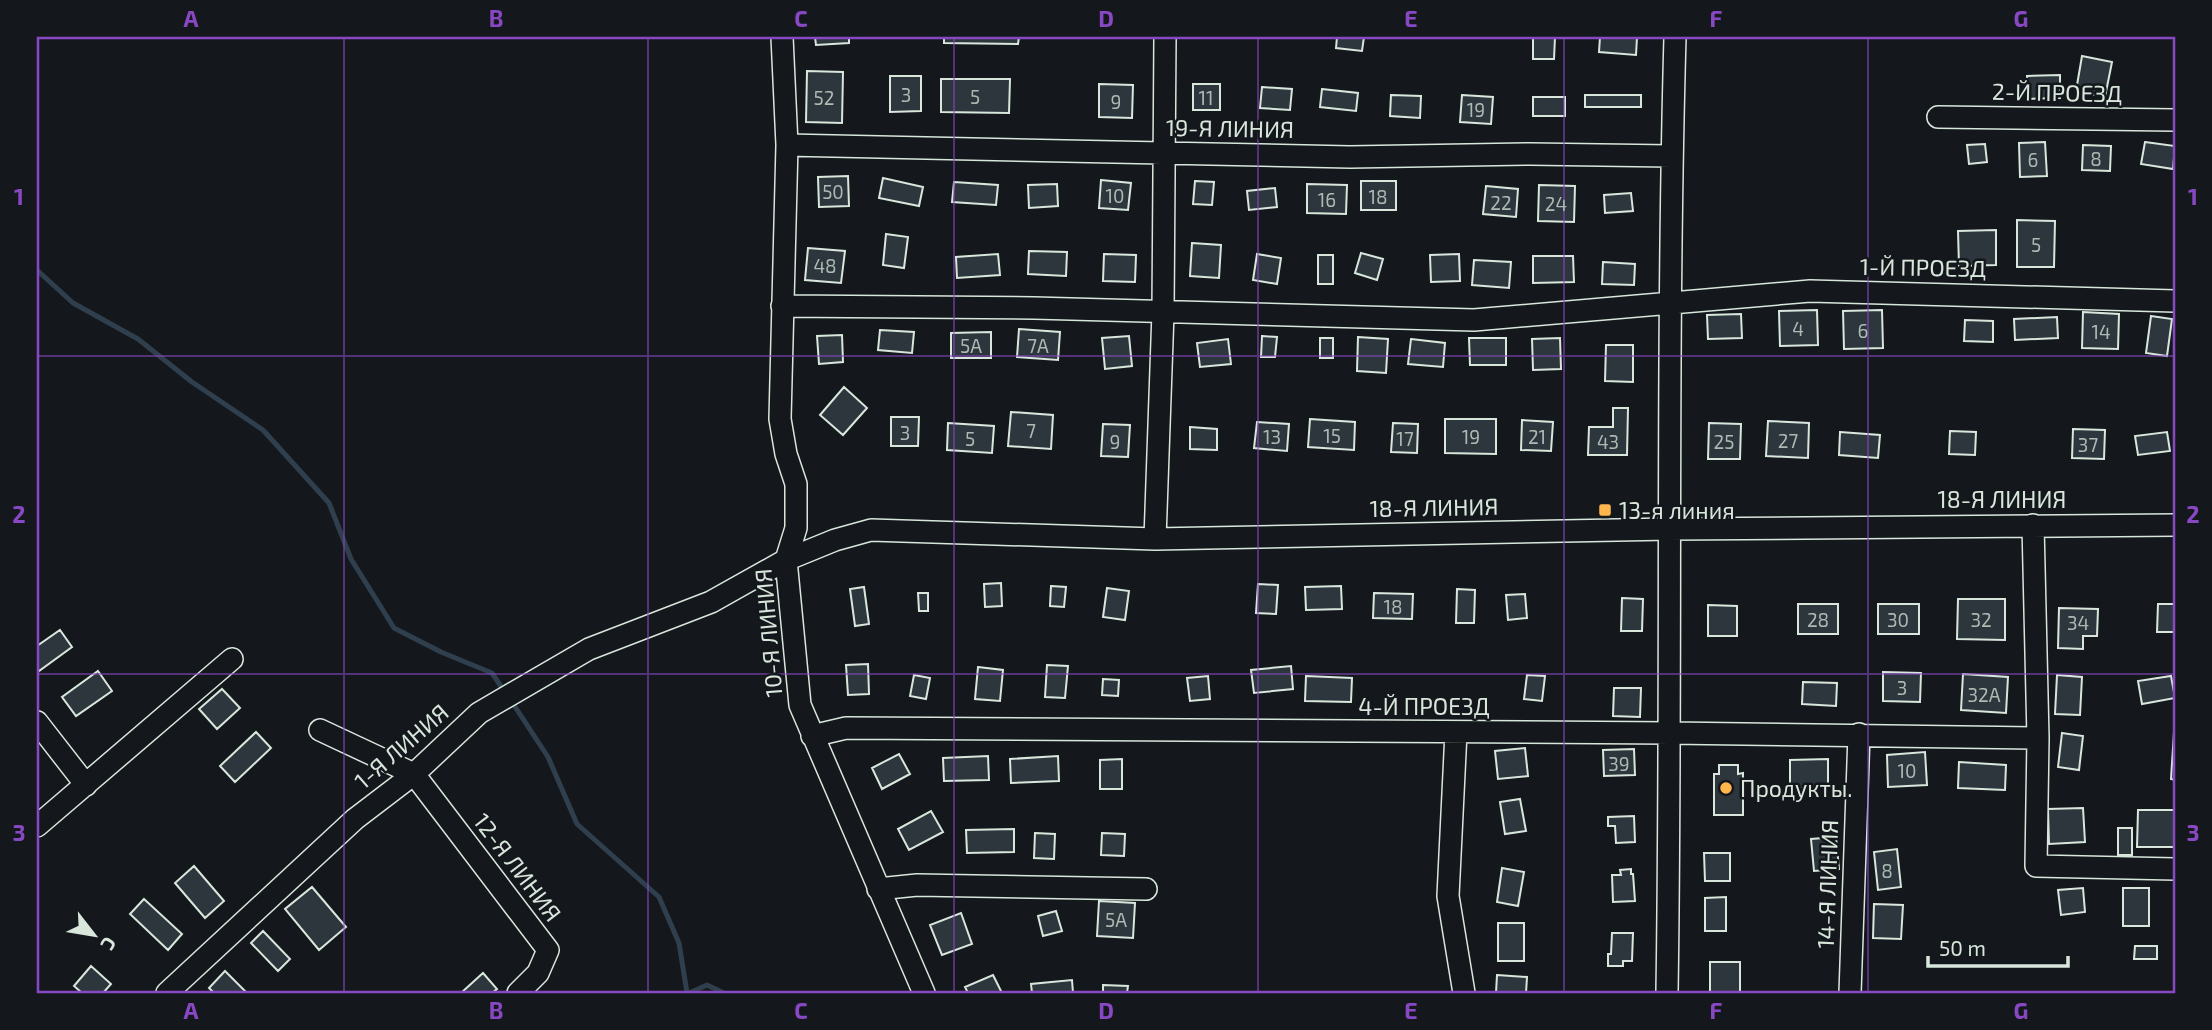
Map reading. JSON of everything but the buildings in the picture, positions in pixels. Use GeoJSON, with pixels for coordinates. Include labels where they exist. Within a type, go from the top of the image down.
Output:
{"type":"FeatureCollection","features":[{"type":"Feature","properties":{"kind":"street","name":"10-Я ЛИНИЯ"},"geometry":{"type":"LineString","coordinates":[[782,37],[787,145],[780,419],[786,454],[796,484],[796,528],[786,561],[800,705],[811,736],[924,993]]}},
{"type":"Feature","properties":{"kind":"street"},"geometry":{"type":"LineString","coordinates":[[1154,539],[1163,312],[1165,37]]}},
{"type":"Feature","properties":{"kind":"street"},"geometry":{"type":"LineString","coordinates":[[1667,993],[1671,733],[1671,156],[1675,37]]}},
{"type":"Feature","properties":{"kind":"street","name":"2-Й ПРОЕЗД"},"geometry":{"type":"LineString","coordinates":[[1938,117],[2175,120]]}},
{"type":"Feature","properties":{"kind":"street","name":"19-Я ЛИНИЯ"},"geometry":{"type":"LineString","coordinates":[[787,145],[1350,157],[1531,154],[1671,156]]}},
{"type":"Feature","properties":{"kind":"street","name":"1-Й ПРОЕЗД"},"geometry":{"type":"LineString","coordinates":[[782,306],[1474,320],[1811,291],[2175,301]]}},
{"type":"Feature","properties":{"kind":"street"},"geometry":{"type":"LineString","coordinates":[[2033,524],[2038,738],[2036,866],[2175,869]]}},
{"type":"Feature","properties":{"kind":"street","name":"18-Я ЛИНИЯ"},"geometry":{"type":"LineString","coordinates":[[711,603],[786,561],[835,540],[871,530],[1154,539],[2033,524],[2175,525]]}},
{"type":"Feature","properties":{"kind":"street","name":"1-Я ЛИНИЯ"},"geometry":{"type":"LineString","coordinates":[[167,993],[355,819],[414,774],[479,713],[589,649],[711,603]]}},
{"type":"Feature","properties":{"kind":"street"},"geometry":{"type":"LineString","coordinates":[[37,826],[232,659]]}},
{"type":"Feature","properties":{"kind":"street"},"geometry":{"type":"LineString","coordinates":[[37,722],[86,785]]}},
{"type":"Feature","properties":{"kind":"street","name":"4-Й ПРОЕЗД"},"geometry":{"type":"LineString","coordinates":[[811,736],[846,728],[1858,734],[2038,738]]}},
{"type":"Feature","properties":{"kind":"street"},"geometry":{"type":"LineString","coordinates":[[320,730],[414,774]]}},
{"type":"Feature","properties":{"kind":"street"},"geometry":{"type":"LineString","coordinates":[[1456,732],[1448,896],[1464,993]]}},
{"type":"Feature","properties":{"kind":"street","name":"14-Я ЛИНИЯ"},"geometry":{"type":"LineString","coordinates":[[1850,993],[1858,734]]}},
{"type":"Feature","properties":{"kind":"street","name":"12-Я ЛИНИЯ"},"geometry":{"type":"LineString","coordinates":[[414,774],[548,950],[538,973],[518,993]]}},
{"type":"Feature","properties":{"kind":"street"},"geometry":{"type":"LineString","coordinates":[[878,890],[917,885],[1146,889]]}},
{"type":"Feature","properties":{"kind":"waterway"},"geometry":{"type":"LineString","coordinates":[[37,270],[73,303],[138,339],[192,382],[263,430],[329,503],[351,559],[394,628],[441,652],[492,673],[504,691]]}},
{"type":"Feature","properties":{"kind":"waterway"},"geometry":{"type":"LineString","coordinates":[[510,699],[548,757],[577,824],[659,897],[679,943],[687,993]]}},
{"type":"Feature","properties":{"kind":"waterway"},"geometry":{"type":"LineString","coordinates":[[689,993],[707,985],[724,993]]}},
{"type":"Feature","properties":{"kind":"place","name":"13-я линия"},"geometry":{"type":"Point","coordinates":[1605,510]}},
{"type":"Feature","properties":{"kind":"place","name":"Продукты."},"geometry":{"type":"Point","coordinates":[1726,788]}}]}
